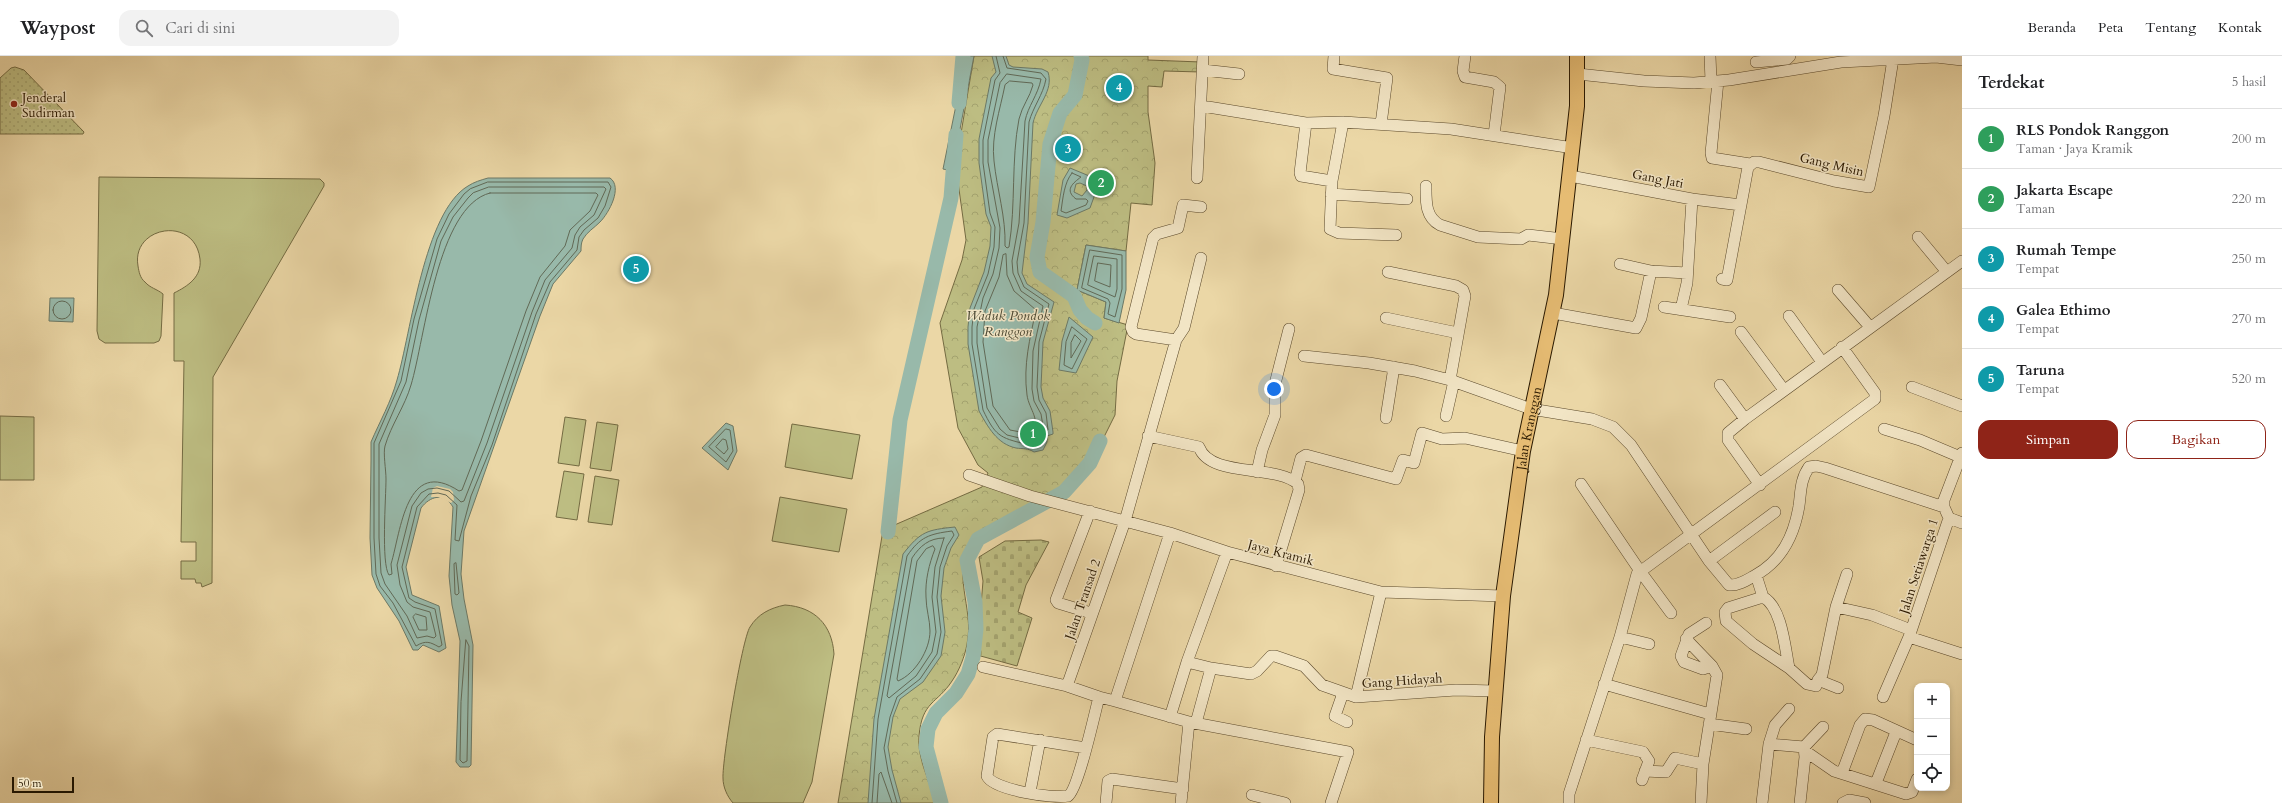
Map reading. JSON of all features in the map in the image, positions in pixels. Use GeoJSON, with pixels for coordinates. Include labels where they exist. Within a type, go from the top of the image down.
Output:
{"type":"FeatureCollection","features":[{"type":"Feature","properties":{"kind":"main road","name":"Jalan Kranggan"},"geometry":{"type":"LineString","coordinates":[[1490,803],[1495,691],[1502,596],[1523,451],[1553,313],[1573,148],[1578,74],[1577,56]]}},
{"type":"Feature","properties":{"kind":"street"},"geometry":{"type":"LineString","coordinates":[[1197,178],[1202,106],[1203,56]]}},
{"type":"Feature","properties":{"kind":"street"},"geometry":{"type":"LineString","coordinates":[[1334,56],[1333,69],[1387,78],[1381,124]]}},
{"type":"Feature","properties":{"kind":"street"},"geometry":{"type":"LineString","coordinates":[[1465,56],[1462,70],[1465,77],[1494,82],[1500,87],[1494,135]]}},
{"type":"Feature","properties":{"kind":"street"},"geometry":{"type":"LineString","coordinates":[[1710,56],[1714,81],[1710,154],[1712,158],[1750,164],[1727,280],[1722,279]]}},
{"type":"Feature","properties":{"kind":"street"},"geometry":{"type":"LineString","coordinates":[[1756,76],[1755,59],[1786,59],[1790,56]]}},
{"type":"Feature","properties":{"kind":"street"},"geometry":{"type":"LineString","coordinates":[[1578,74],[1664,83],[1714,81],[1756,76],[1825,64],[1901,58],[1946,57],[1962,60]]}},
{"type":"Feature","properties":{"kind":"street","name":"Gang Misin"},"geometry":{"type":"LineString","coordinates":[[1750,164],[1754,162],[1769,164],[1834,182],[1869,187],[1884,116],[1901,58]]}},
{"type":"Feature","properties":{"kind":"street"},"geometry":{"type":"LineString","coordinates":[[1203,70],[1239,74]]}},
{"type":"Feature","properties":{"kind":"street"},"geometry":{"type":"LineString","coordinates":[[1202,106],[1306,123],[1343,122],[1451,129],[1573,148]]}},
{"type":"Feature","properties":{"kind":"street"},"geometry":{"type":"LineString","coordinates":[[1343,122],[1332,181],[1330,226],[1332,232],[1396,235]]}},
{"type":"Feature","properties":{"kind":"street"},"geometry":{"type":"LineString","coordinates":[[1306,123],[1300,173],[1302,177],[1332,181]]}},
{"type":"Feature","properties":{"kind":"street","name":"Gang Jati"},"geometry":{"type":"LineString","coordinates":[[1570,176],[1692,199],[1741,204]]}},
{"type":"Feature","properties":{"kind":"street"},"geometry":{"type":"LineString","coordinates":[[1426,186],[1428,210],[1435,222],[1440,225],[1478,237],[1521,239],[1528,235],[1563,239]]}},
{"type":"Feature","properties":{"kind":"street"},"geometry":{"type":"LineString","coordinates":[[1331,194],[1407,198]]}},
{"type":"Feature","properties":{"kind":"street"},"geometry":{"type":"LineString","coordinates":[[1681,310],[1687,282],[1692,199]]}},
{"type":"Feature","properties":{"kind":"street"},"geometry":{"type":"LineString","coordinates":[[1176,340],[1136,334],[1132,332],[1131,328],[1153,238],[1157,234],[1178,228],[1183,205],[1201,207]]}},
{"type":"Feature","properties":{"kind":"street"},"geometry":{"type":"LineString","coordinates":[[1918,237],[1947,272]]}},
{"type":"Feature","properties":{"kind":"street","name":"Jalan Transad 2"},"geometry":{"type":"LineString","coordinates":[[1067,686],[1091,613],[1125,521],[1176,340],[1184,328],[1200,258]]}},
{"type":"Feature","properties":{"kind":"street"},"geometry":{"type":"LineString","coordinates":[[1760,485],[1727,436],[1731,430],[1842,347],[1962,261]]}},
{"type":"Feature","properties":{"kind":"street"},"geometry":{"type":"LineString","coordinates":[[1620,264],[1651,271],[1687,272]]}},
{"type":"Feature","properties":{"kind":"street"},"geometry":{"type":"LineString","coordinates":[[1553,313],[1636,328],[1641,318],[1651,271]]}},
{"type":"Feature","properties":{"kind":"street"},"geometry":{"type":"LineString","coordinates":[[1388,272],[1461,288],[1465,296],[1446,416]]}},
{"type":"Feature","properties":{"kind":"street"},"geometry":{"type":"LineString","coordinates":[[1838,290],[1870,328]]}},
{"type":"Feature","properties":{"kind":"street"},"geometry":{"type":"LineString","coordinates":[[1664,307],[1730,317]]}},
{"type":"Feature","properties":{"kind":"street"},"geometry":{"type":"LineString","coordinates":[[1789,316],[1822,362]]}},
{"type":"Feature","properties":{"kind":"street"},"geometry":{"type":"LineString","coordinates":[[1386,318],[1458,333]]}},
{"type":"Feature","properties":{"kind":"street"},"geometry":{"type":"LineString","coordinates":[[1257,472],[1262,450],[1275,415],[1275,384],[1289,329]]}},
{"type":"Feature","properties":{"kind":"street"},"geometry":{"type":"LineString","coordinates":[[1741,332],[1784,390]]}},
{"type":"Feature","properties":{"kind":"street"},"geometry":{"type":"LineString","coordinates":[[1569,803],[1569,794],[1620,637],[1634,582],[1640,571],[1760,485],[1875,399],[1875,393],[1842,347]]}},
{"type":"Feature","properties":{"kind":"street"},"geometry":{"type":"LineString","coordinates":[[1304,356],[1394,367],[1452,380],[1531,409],[1592,420],[1613,427],[1631,445],[1709,561],[1729,585],[1736,585],[1756,575],[1771,565],[1784,551],[1791,538],[1799,505],[1800,488],[1808,467],[1816,466],[1825,468],[1944,507]]}},
{"type":"Feature","properties":{"kind":"street"},"geometry":{"type":"LineString","coordinates":[[1386,418],[1394,367]]}},
{"type":"Feature","properties":{"kind":"street"},"geometry":{"type":"LineString","coordinates":[[1720,385],[1745,419]]}},
{"type":"Feature","properties":{"kind":"street"},"geometry":{"type":"LineString","coordinates":[[1912,386],[1961,403]]}},
{"type":"Feature","properties":{"kind":"street"},"geometry":{"type":"LineString","coordinates":[[1884,429],[1961,455]]}},
{"type":"Feature","properties":{"kind":"street"},"geometry":{"type":"LineString","coordinates":[[1294,481],[1301,458],[1306,455],[1396,479],[1403,460],[1414,463],[1422,433],[1442,438],[1465,438],[1523,451]]}},
{"type":"Feature","properties":{"kind":"street"},"geometry":{"type":"LineString","coordinates":[[1148,436],[1199,447],[1202,453],[1209,459],[1232,467],[1282,475],[1298,484],[1300,490],[1276,566]]}},
{"type":"Feature","properties":{"kind":"street","name":"Jalan Setiawarga 1"},"geometry":{"type":"LineString","coordinates":[[1883,697],[1910,633],[1949,518],[1944,507],[1961,455]]}},
{"type":"Feature","properties":{"kind":"street","name":"Jaya Kramik"},"geometry":{"type":"LineString","coordinates":[[969,476],[1041,499],[1170,533],[1276,566],[1381,592],[1502,596]]}},
{"type":"Feature","properties":{"kind":"street"},"geometry":{"type":"LineString","coordinates":[[1581,484],[1640,571],[1671,613]]}},
{"type":"Feature","properties":{"kind":"street"},"geometry":{"type":"LineString","coordinates":[[1090,511],[1056,600],[1058,603],[1091,613]]}},
{"type":"Feature","properties":{"kind":"street"},"geometry":{"type":"LineString","coordinates":[[1709,561],[1775,512]]}},
{"type":"Feature","properties":{"kind":"street"},"geometry":{"type":"LineString","coordinates":[[1949,518],[1962,523]]}},
{"type":"Feature","properties":{"kind":"street"},"geometry":{"type":"LineString","coordinates":[[1115,701],[1170,533]]}},
{"type":"Feature","properties":{"kind":"street"},"geometry":{"type":"LineString","coordinates":[[1170,717],[1186,662],[1228,552]]}},
{"type":"Feature","properties":{"kind":"street"},"geometry":{"type":"LineString","coordinates":[[1789,668],[1783,637],[1775,608],[1769,600],[1763,597],[1728,608],[1725,612],[1726,621],[1759,649],[1789,668],[1812,687],[1816,686],[1822,675],[1836,607],[1847,574]]}},
{"type":"Feature","properties":{"kind":"street"},"geometry":{"type":"LineString","coordinates":[[1756,575],[1763,597]]}},
{"type":"Feature","properties":{"kind":"street"},"geometry":{"type":"LineString","coordinates":[[1356,697],[1381,592]]}},
{"type":"Feature","properties":{"kind":"street"},"geometry":{"type":"LineString","coordinates":[[1836,607],[1872,615],[1910,633],[1962,654]]}},
{"type":"Feature","properties":{"kind":"street"},"geometry":{"type":"LineString","coordinates":[[1706,623],[1693,630],[1686,639],[1681,656],[1684,662],[1703,669],[1712,666]]}},
{"type":"Feature","properties":{"kind":"street"},"geometry":{"type":"LineString","coordinates":[[1620,637],[1649,644]]}},
{"type":"Feature","properties":{"kind":"street"},"geometry":{"type":"LineString","coordinates":[[1686,639],[1712,666],[1717,675],[1718,682],[1709,719],[1703,764],[1702,803]]}},
{"type":"Feature","properties":{"kind":"street","name":"Gang Hidayah"},"geometry":{"type":"LineString","coordinates":[[1186,662],[1211,668],[1251,674],[1257,671],[1271,656],[1275,656],[1304,666],[1322,685],[1356,697],[1456,690],[1495,691]]}},
{"type":"Feature","properties":{"kind":"street"},"geometry":{"type":"LineString","coordinates":[[983,667],[1067,686],[1099,697],[1170,717],[1348,752],[1331,803]]}},
{"type":"Feature","properties":{"kind":"street"},"geometry":{"type":"LineString","coordinates":[[1181,803],[1192,722],[1211,668]]}},
{"type":"Feature","properties":{"kind":"street"},"geometry":{"type":"LineString","coordinates":[[1818,680],[1838,688]]}},
{"type":"Feature","properties":{"kind":"street"},"geometry":{"type":"LineString","coordinates":[[1604,684],[1709,719],[1746,729]]}},
{"type":"Feature","properties":{"kind":"street"},"geometry":{"type":"LineString","coordinates":[[1343,693],[1335,716],[1347,722]]}},
{"type":"Feature","properties":{"kind":"street"},"geometry":{"type":"LineString","coordinates":[[1086,748],[1001,734],[993,736],[987,776],[988,780],[995,785],[1030,792],[1065,796],[1071,794],[1086,748],[1099,697]]}},
{"type":"Feature","properties":{"kind":"street"},"geometry":{"type":"LineString","coordinates":[[1762,803],[1769,744],[1775,725],[1789,710]]}},
{"type":"Feature","properties":{"kind":"street"},"geometry":{"type":"LineString","coordinates":[[1842,773],[1860,725],[1865,719],[1873,720],[1896,732],[1914,739]]}},
{"type":"Feature","properties":{"kind":"street"},"geometry":{"type":"LineString","coordinates":[[1800,803],[1805,749],[1823,727]]}},
{"type":"Feature","properties":{"kind":"street"},"geometry":{"type":"LineString","coordinates":[[1876,783],[1896,732]]}},
{"type":"Feature","properties":{"kind":"street"},"geometry":{"type":"LineString","coordinates":[[1030,792],[1040,740]]}},
{"type":"Feature","properties":{"kind":"street"},"geometry":{"type":"LineString","coordinates":[[1586,740],[1643,752],[1649,761],[1644,775],[1666,772],[1675,758],[1703,764]]}},
{"type":"Feature","properties":{"kind":"street"},"geometry":{"type":"LineString","coordinates":[[1769,744],[1805,749],[1822,764],[1842,773],[1909,794],[1914,785]]}},
{"type":"Feature","properties":{"kind":"street"},"geometry":{"type":"LineString","coordinates":[[1106,803],[1108,781],[1112,779],[1183,789]]}},
{"type":"Feature","properties":{"kind":"street"},"geometry":{"type":"LineString","coordinates":[[1252,796],[1285,803]]}},
{"type":"Feature","properties":{"kind":"street"},"geometry":{"type":"LineString","coordinates":[[1843,803],[1849,800],[1865,803]]}},
{"type":"Feature","properties":{"kind":"green space"},"geometry":{"type":"Polygon","coordinates":[[[974,56],[1148,56],[1148,60],[1201,62],[1201,72],[1164,71],[1162,87],[1148,86],[1148,112],[1155,163],[1152,205],[1131,203],[1126,251],[1086,245],[1077,290],[1106,302],[1104,318],[1128,325],[1117,381],[1115,415],[1102,441],[1095,440],[1083,466],[1063,488],[974,538],[967,551],[963,564],[964,590],[969,631],[966,649],[955,677],[946,689],[931,704],[923,716],[919,736],[922,762],[937,803],[838,803],[883,530],[982,487],[988,473],[978,465],[958,428],[940,323],[962,260],[966,240],[958,182],[957,157],[974,56]]]}},
{"type":"Feature","properties":{"kind":"green space"},"geometry":{"type":"Polygon","coordinates":[[[15,67],[24,70],[84,132],[83,134],[0,134],[0,78],[11,68],[15,67]]]}},
{"type":"Feature","properties":{"kind":"green space"},"geometry":{"type":"Polygon","coordinates":[[[99,177],[320,179],[324,183],[324,186],[213,377],[212,583],[202,587],[201,583],[196,583],[195,579],[181,579],[181,561],[196,561],[196,542],[181,542],[184,361],[174,361],[174,293],[193,280],[199,271],[200,259],[196,245],[187,236],[176,231],[164,231],[153,235],[144,242],[138,252],[138,266],[140,275],[147,284],[163,294],[161,336],[159,341],[154,343],[105,343],[99,339],[97,331],[99,177]]]}},
{"type":"Feature","properties":{"kind":"green space"},"geometry":{"type":"Polygon","coordinates":[[[0,416],[34,417],[34,480],[0,480],[0,416]]]}},
{"type":"Feature","properties":{"kind":"green space"},"geometry":{"type":"Polygon","coordinates":[[[565,417],[586,420],[579,466],[558,463],[565,417]]]}},
{"type":"Feature","properties":{"kind":"green space"},"geometry":{"type":"Polygon","coordinates":[[[597,422],[618,425],[611,471],[590,468],[597,422]]]}},
{"type":"Feature","properties":{"kind":"green space"},"geometry":{"type":"Polygon","coordinates":[[[792,424],[860,435],[852,479],[785,467],[792,424]]]}},
{"type":"Feature","properties":{"kind":"green space"},"geometry":{"type":"Polygon","coordinates":[[[564,471],[584,474],[577,520],[556,517],[564,471]]]}},
{"type":"Feature","properties":{"kind":"green space"},"geometry":{"type":"Polygon","coordinates":[[[595,476],[619,480],[612,525],[588,522],[595,476]]]}},
{"type":"Feature","properties":{"kind":"green space"},"geometry":{"type":"Polygon","coordinates":[[[780,497],[847,509],[839,552],[772,541],[780,497]]]}},
{"type":"Feature","properties":{"kind":"green space"},"geometry":{"type":"Polygon","coordinates":[[[1041,540],[1049,542],[1026,585],[1018,612],[1032,618],[1017,666],[977,655],[983,581],[979,557],[1005,541],[1041,540]]]}},
{"type":"Feature","properties":{"kind":"green space"},"geometry":{"type":"Polygon","coordinates":[[[785,605],[805,609],[820,619],[826,626],[833,644],[834,654],[812,782],[803,803],[733,803],[727,794],[723,778],[733,701],[742,653],[753,622],[769,610],[785,605]]]}},
{"type":"Feature","properties":{"kind":"water"},"geometry":{"type":"Polygon","coordinates":[[[966,56],[974,56],[952,171],[943,169],[966,56]]]}},
{"type":"Feature","properties":{"kind":"water","name":"Waduk Pondok Ranggon"},"geometry":{"type":"Polygon","coordinates":[[[992,56],[1006,56],[1009,65],[1013,67],[1042,69],[1048,72],[1049,79],[1047,92],[1033,123],[1028,223],[1022,273],[1027,284],[1054,302],[1043,342],[1041,387],[1043,398],[1050,411],[1053,434],[1047,436],[1047,442],[1043,450],[1034,452],[1028,449],[1009,446],[1003,443],[998,439],[986,423],[979,411],[968,344],[970,308],[984,272],[990,246],[991,227],[986,214],[979,163],[979,139],[991,78],[996,72],[992,56]]]}},
{"type":"Feature","properties":{"kind":"water"},"geometry":{"type":"Polygon","coordinates":[[[1070,168],[1099,180],[1090,208],[1067,218],[1057,215],[1063,180],[1070,168]],[[1080,183],[1076,184],[1074,192],[1082,196],[1087,190],[1087,186],[1080,183]]]}},
{"type":"Feature","properties":{"kind":"water"},"geometry":{"type":"Polygon","coordinates":[[[488,178],[610,178],[614,182],[615,194],[611,206],[604,218],[586,234],[581,244],[581,251],[553,284],[540,316],[464,531],[461,574],[464,599],[473,645],[471,765],[469,767],[460,767],[456,762],[460,641],[452,605],[449,576],[453,507],[445,499],[437,497],[433,498],[421,508],[406,567],[412,595],[439,606],[446,648],[439,652],[423,645],[418,650],[413,650],[399,621],[377,588],[372,575],[370,538],[371,442],[395,388],[421,275],[440,221],[453,200],[468,186],[488,178]]]}},
{"type":"Feature","properties":{"kind":"water"},"geometry":{"type":"Polygon","coordinates":[[[1086,245],[1126,251],[1126,290],[1119,323],[1104,318],[1106,302],[1077,290],[1086,245]]]}},
{"type":"Feature","properties":{"kind":"water"},"geometry":{"type":"Polygon","coordinates":[[[50,298],[74,298],[73,322],[49,321],[50,298]]]}},
{"type":"Feature","properties":{"kind":"water"},"geometry":{"type":"Polygon","coordinates":[[[1069,317],[1093,337],[1076,373],[1059,370],[1062,341],[1069,317]]]}},
{"type":"Feature","properties":{"kind":"water"},"geometry":{"type":"Polygon","coordinates":[[[726,423],[733,426],[737,451],[728,470],[702,448],[726,423]]]}},
{"type":"Feature","properties":{"kind":"water"},"geometry":{"type":"Polygon","coordinates":[[[955,527],[959,535],[951,548],[944,568],[941,596],[945,632],[941,656],[923,682],[900,699],[893,717],[888,747],[892,770],[901,803],[868,803],[874,719],[903,554],[915,540],[925,533],[938,529],[955,527]]]}},
{"type":"Feature","properties":{"kind":"pier"},"geometry":{"type":"Polygon","coordinates":[[[437,486],[450,489],[453,492],[454,500],[451,503],[438,497],[431,497],[433,488],[437,486]]]}},
{"type":"Feature","properties":{"kind":"waterway"},"geometry":{"type":"LineString","coordinates":[[959,103],[963,56]]}},
{"type":"Feature","properties":{"kind":"waterway"},"geometry":{"type":"LineString","coordinates":[[1081,56],[1082,60],[1075,95],[1060,113],[1050,144],[1043,222],[1037,257],[1040,272],[1074,296],[1080,310],[1087,318],[1095,323]]}},
{"type":"Feature","properties":{"kind":"waterway"},"geometry":{"type":"LineString","coordinates":[[888,532],[900,420],[951,198],[956,135]]}},
{"type":"Feature","properties":{"kind":"waterway"},"geometry":{"type":"LineString","coordinates":[[941,803],[926,747],[928,729],[936,713],[956,693],[968,674],[973,657],[976,629],[975,602],[967,560],[978,539],[1064,492],[1090,463],[1100,441]]}},
{"type":"Feature","properties":{"kind":"place","name":"Galea Ethimo"},"geometry":{"type":"Point","coordinates":[1119,88]}},
{"type":"Feature","properties":{"kind":"place","name":"Jenderal Sudirman"},"geometry":{"type":"Point","coordinates":[14,104]}},
{"type":"Feature","properties":{"kind":"place","name":"Rumah Tempe"},"geometry":{"type":"Point","coordinates":[1068,149]}},
{"type":"Feature","properties":{"kind":"place","name":"Jakarta Escape"},"geometry":{"type":"Point","coordinates":[1101,183]}},
{"type":"Feature","properties":{"kind":"place","name":"Taruna"},"geometry":{"type":"Point","coordinates":[636,269]}},
{"type":"Feature","properties":{"kind":"place","name":"RLS Pondok Ranggon"},"geometry":{"type":"Point","coordinates":[1033,434]}}]}
